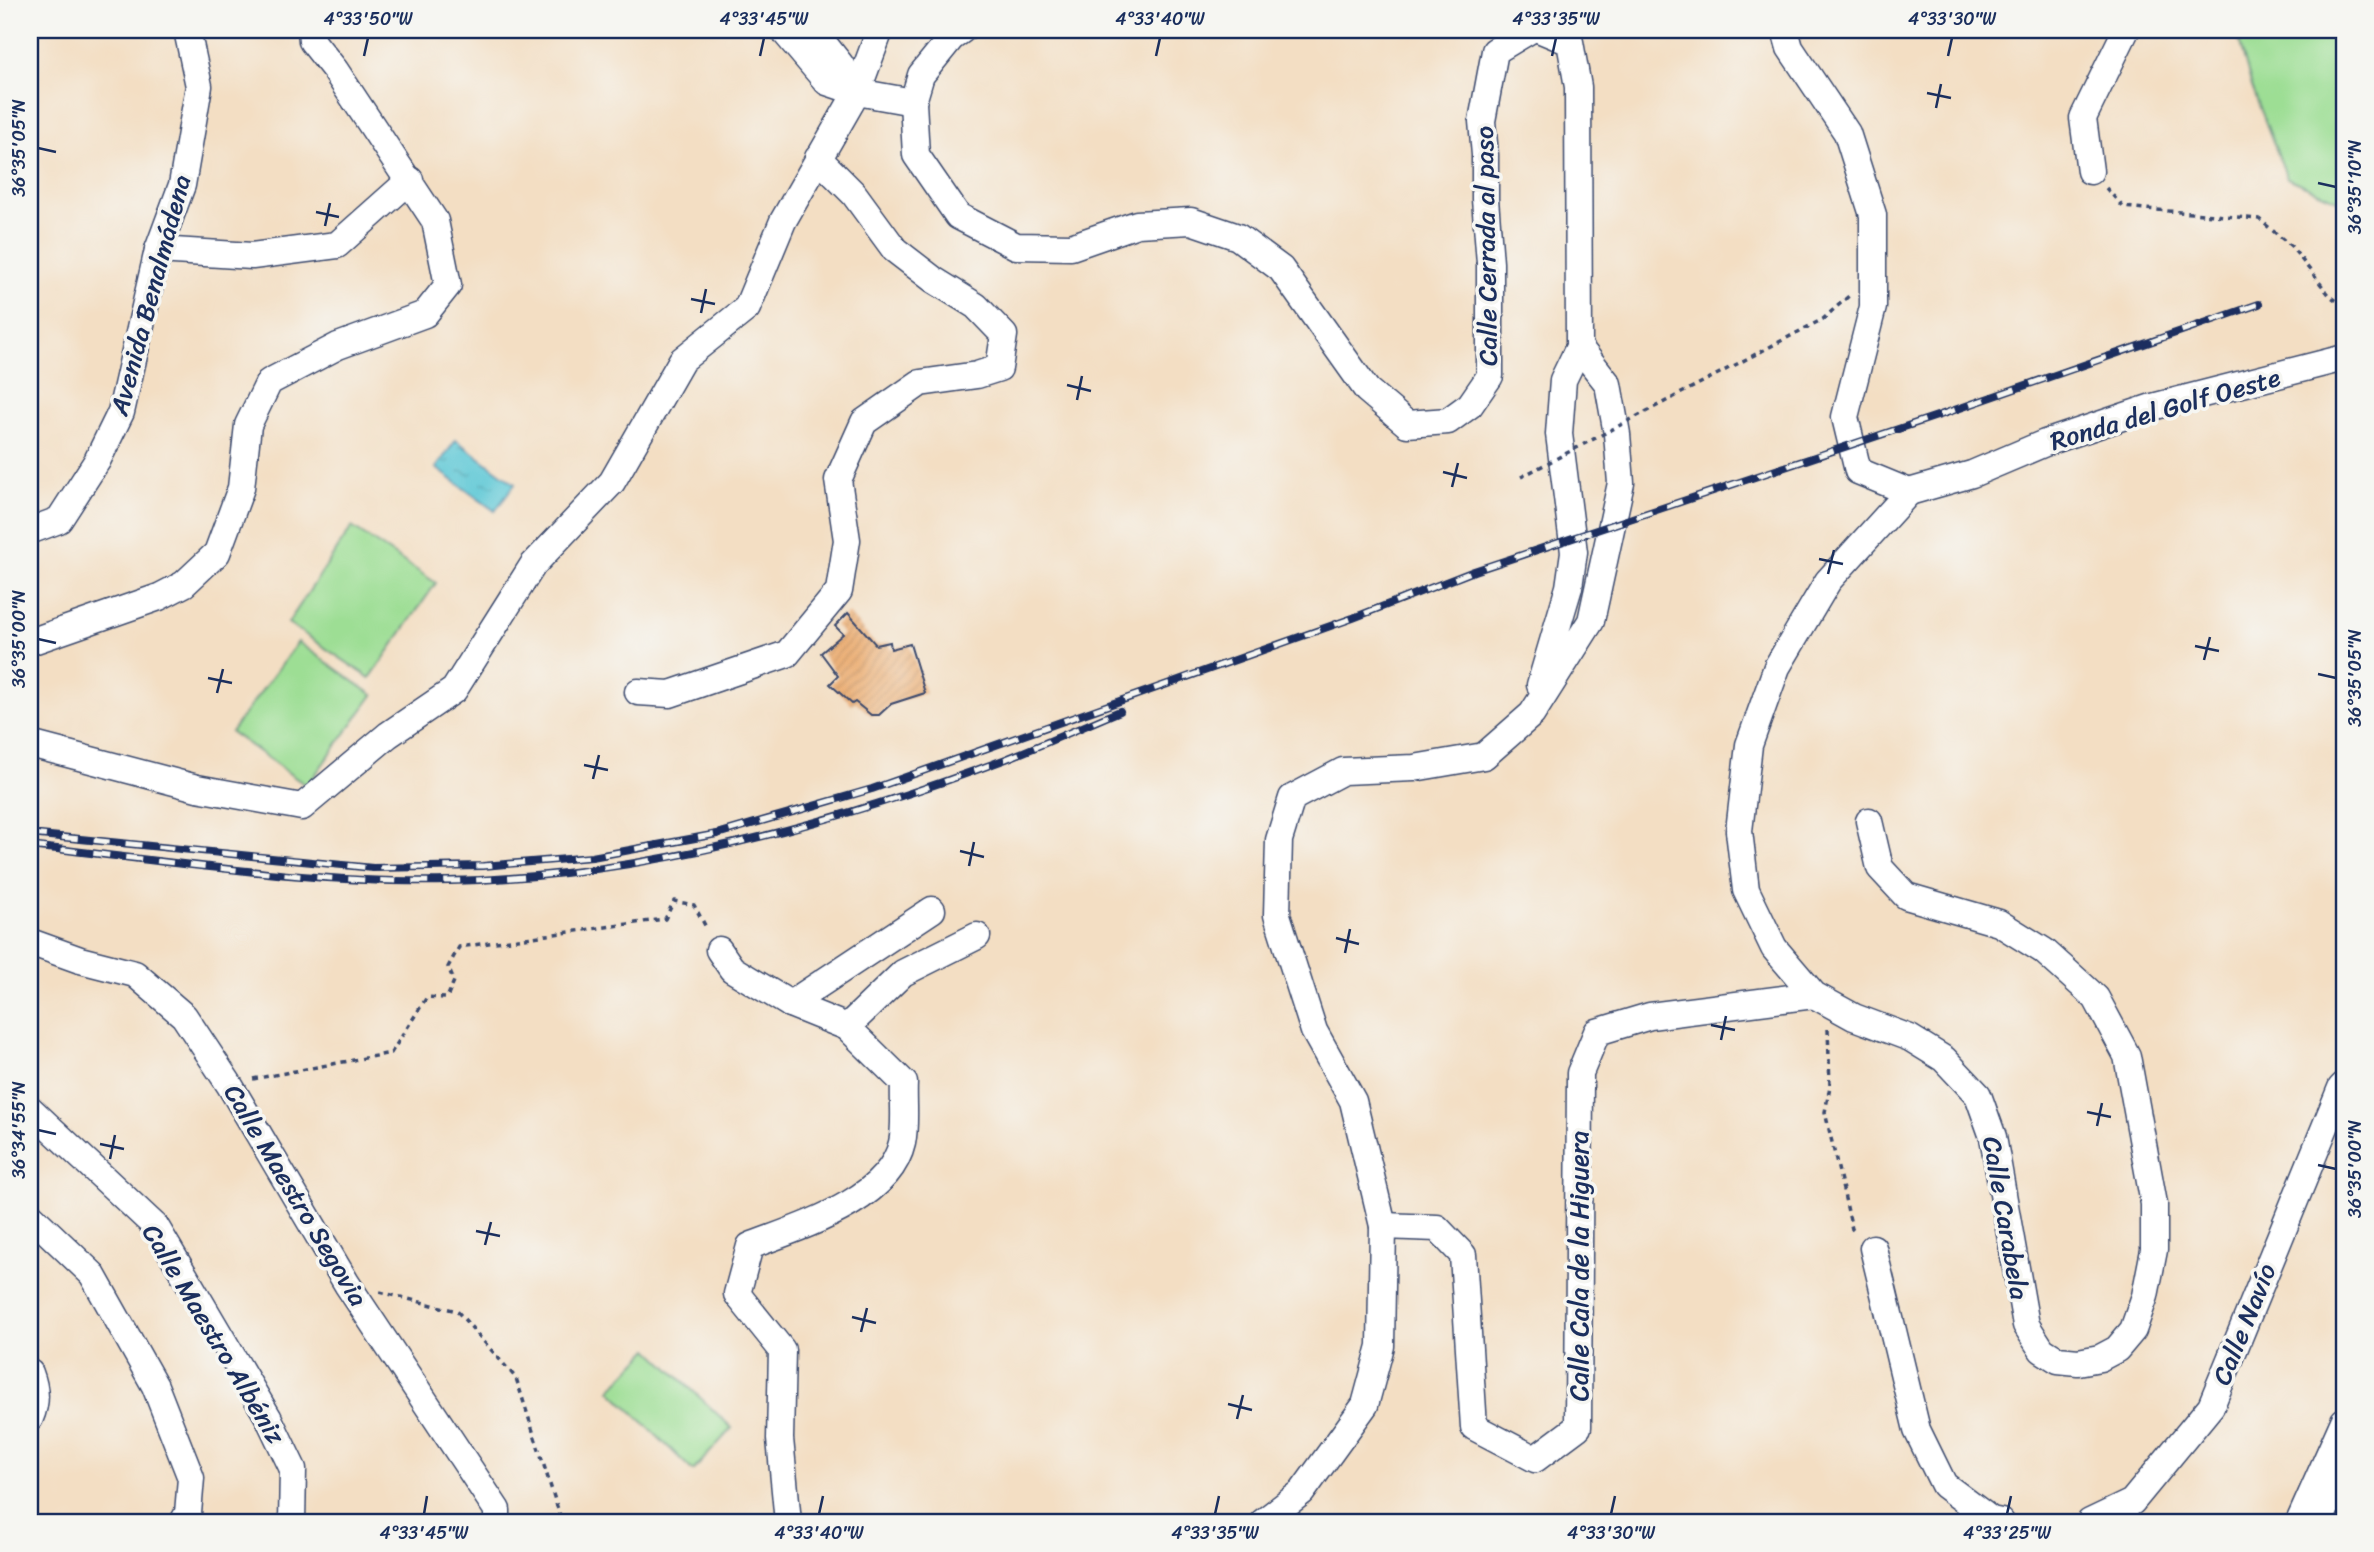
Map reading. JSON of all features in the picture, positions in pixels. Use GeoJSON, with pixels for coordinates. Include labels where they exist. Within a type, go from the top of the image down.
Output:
{"type":"FeatureCollection","features":[{"type":"Feature","properties":{"kind":"street","name":"Avenida Benalmádena"},"geometry":{"type":"LineString","coordinates":[[32,530],[59,520],[97,461],[121,412],[158,250],[182,185],[199,86],[187,30]]}},
{"type":"Feature","properties":{"kind":"street"},"geometry":{"type":"LineString","coordinates":[[783,30],[827,82],[857,92],[913,102],[921,75],[951,38],[962,30]]}},
{"type":"Feature","properties":{"kind":"street"},"geometry":{"type":"LineString","coordinates":[[813,30],[841,64],[857,92]]}},
{"type":"Feature","properties":{"kind":"street"},"geometry":{"type":"LineString","coordinates":[[30,744],[197,788],[302,807],[388,735],[454,690],[533,565],[612,482],[682,360],[747,308],[783,221],[857,92],[880,30]]}},
{"type":"Feature","properties":{"kind":"street","name":"Calle Cerrada al paso"},"geometry":{"type":"LineString","coordinates":[[913,102],[916,155],[958,216],[1016,246],[1071,247],[1137,224],[1191,221],[1238,237],[1281,269],[1367,390],[1408,424],[1448,421],[1470,405],[1490,376],[1490,263],[1482,121],[1495,51],[1530,30]]}},
{"type":"Feature","properties":{"kind":"street"},"geometry":{"type":"LineString","coordinates":[[1532,714],[1569,587],[1574,552],[1559,434],[1563,380],[1579,347],[1578,87],[1570,43],[1541,30]]}},
{"type":"Feature","properties":{"kind":"street"},"geometry":{"type":"LineString","coordinates":[[1785,30],[1790,48],[1847,133],[1872,215],[1873,307],[1845,417],[1858,471],[1909,492]]}},
{"type":"Feature","properties":{"kind":"street"},"geometry":{"type":"LineString","coordinates":[[2090,171],[2083,118],[2126,30]]}},
{"type":"Feature","properties":{"kind":"street"},"geometry":{"type":"LineString","coordinates":[[30,642],[159,597],[184,584],[217,553],[241,488],[248,425],[269,382],[338,346],[425,314],[448,285],[435,221],[335,70],[318,34]]}},
{"type":"Feature","properties":{"kind":"street"},"geometry":{"type":"LineString","coordinates":[[638,692],[670,694],[787,654],[839,591],[847,540],[838,480],[864,422],[920,383],[976,375],[999,368],[1004,334],[976,306],[934,280],[895,250],[853,194],[818,158]]}},
{"type":"Feature","properties":{"kind":"street"},"geometry":{"type":"LineString","coordinates":[[158,250],[252,256],[337,245],[410,180]]}},
{"type":"Feature","properties":{"kind":"street"},"geometry":{"type":"LineString","coordinates":[[1263,1522],[1301,1492],[1365,1405],[1381,1346],[1383,1226],[1353,1101],[1314,1031],[1276,915],[1279,840],[1292,798],[1343,771],[1414,768],[1484,756],[1532,714],[1591,621],[1621,483],[1617,434],[1608,384],[1579,347]]}},
{"type":"Feature","properties":{"kind":"street","name":"Ronda del Golf Oeste"},"geometry":{"type":"LineString","coordinates":[[1909,492],[1972,474],[2045,443],[2152,407],[2344,358]]}},
{"type":"Feature","properties":{"kind":"street","name":"Calle Carabela"},"geometry":{"type":"LineString","coordinates":[[1869,821],[1880,868],[1906,896],[1999,923],[2044,951],[2096,998],[2127,1056],[2154,1203],[2154,1250],[2145,1297],[2133,1329],[2117,1349],[2100,1358],[2078,1362],[2058,1360],[2042,1349],[2026,1325],[1993,1137],[1978,1095],[1944,1059],[1910,1038],[1854,1017],[1814,995],[1774,948],[1746,890],[1739,831],[1749,745],[1777,667],[1828,581],[1909,492]]}},
{"type":"Feature","properties":{"kind":"street"},"geometry":{"type":"LineString","coordinates":[[790,1004],[932,910]]}},
{"type":"Feature","properties":{"kind":"street"},"geometry":{"type":"LineString","coordinates":[[847,1027],[903,973],[976,936]]}},
{"type":"Feature","properties":{"kind":"street","name":"Calle Maestro Segovia"},"geometry":{"type":"LineString","coordinates":[[30,942],[80,960],[135,974],[184,1016],[229,1084],[347,1284],[497,1510],[497,1522]]}},
{"type":"Feature","properties":{"kind":"street"},"geometry":{"type":"LineString","coordinates":[[719,950],[732,969],[790,1004],[847,1027],[904,1083],[902,1144],[886,1176],[839,1211],[750,1246],[737,1294],[782,1350],[780,1439],[788,1522]]}},
{"type":"Feature","properties":{"kind":"street","name":"Calle Cala de la Higuera"},"geometry":{"type":"LineString","coordinates":[[1383,1226],[1437,1228],[1463,1255],[1474,1427],[1535,1460],[1578,1427],[1580,1073],[1597,1032],[1650,1016],[1814,995]]}},
{"type":"Feature","properties":{"kind":"street","name":"Calle Navío"},"geometry":{"type":"LineString","coordinates":[[2090,1522],[2132,1502],[2211,1406],[2344,1085]]}},
{"type":"Feature","properties":{"kind":"street","name":"Calle Maestro Albéniz"},"geometry":{"type":"LineString","coordinates":[[30,1109],[156,1227],[268,1417],[293,1469],[292,1522]]}},
{"type":"Feature","properties":{"kind":"street"},"geometry":{"type":"LineString","coordinates":[[30,1215],[92,1274],[155,1386],[191,1478],[188,1513],[183,1522]]}},
{"type":"Feature","properties":{"kind":"street"},"geometry":{"type":"LineString","coordinates":[[1873,1248],[1917,1430],[1944,1485],[1991,1520],[2001,1522]]}},
{"type":"Feature","properties":{"kind":"street"},"geometry":{"type":"LineString","coordinates":[[30,1373],[35,1386],[35,1406],[30,1418]]}},
{"type":"Feature","properties":{"kind":"street"},"geometry":{"type":"LineString","coordinates":[[2299,1522],[2344,1421]]}},
{"type":"Feature","properties":{"kind":"street"},"geometry":{"type":"LineString","coordinates":[[2320,1522],[2344,1464]]}},
{"type":"Feature","properties":{"kind":"path"},"geometry":{"type":"LineString","coordinates":[[2090,171],[2123,207],[2259,219],[2291,246],[2330,296],[2344,306]]}},
{"type":"Feature","properties":{"kind":"path"},"geometry":{"type":"LineString","coordinates":[[1521,477],[1823,319],[1851,294]]}},
{"type":"Feature","properties":{"kind":"path"},"geometry":{"type":"LineString","coordinates":[[229,1084],[391,1053],[427,998],[447,998],[454,981],[448,967],[458,947],[665,919],[674,901],[694,905],[719,950]]}},
{"type":"Feature","properties":{"kind":"path"},"geometry":{"type":"LineString","coordinates":[[1839,1009],[1828,1029],[1830,1086],[1825,1112],[1852,1228],[1873,1248]]}},
{"type":"Feature","properties":{"kind":"path"},"geometry":{"type":"LineString","coordinates":[[347,1284],[457,1311],[516,1378],[562,1522]]}},
{"type":"Feature","properties":{"kind":"green space"},"geometry":{"type":"Polygon","coordinates":[[[2236,30],[2344,30],[2344,203],[2287,178],[2252,87],[2236,30]]]}},
{"type":"Feature","properties":{"kind":"green space"},"geometry":{"type":"Polygon","coordinates":[[[352,527],[436,583],[370,678],[288,623],[352,527]]]}},
{"type":"Feature","properties":{"kind":"green space"},"geometry":{"type":"Polygon","coordinates":[[[298,642],[373,695],[307,786],[231,732],[298,642]]]}},
{"type":"Feature","properties":{"kind":"green space"},"geometry":{"type":"Polygon","coordinates":[[[649,1349],[732,1428],[693,1471],[610,1390],[649,1349]]]}},
{"type":"Feature","properties":{"kind":"water"},"geometry":{"type":"Polygon","coordinates":[[[456,440],[515,484],[495,511],[436,468],[456,440]]]}},
{"type":"Feature","properties":{"kind":"building"},"geometry":{"type":"Polygon","coordinates":[[[848,613],[876,645],[890,642],[891,649],[910,644],[925,693],[891,704],[879,715],[871,715],[855,702],[852,704],[830,684],[838,676],[821,653],[843,634],[835,626],[848,613]]]}},
{"type":"Feature","properties":{"kind":"railway"},"geometry":{"type":"LineString","coordinates":[[30,834],[373,868],[483,866],[592,857],[717,834],[872,789],[1353,618],[1474,571],[1943,414],[2259,304]]}},
{"type":"Feature","properties":{"kind":"railway"},"geometry":{"type":"LineString","coordinates":[[30,846],[345,879],[449,881],[591,870],[732,844],[871,806],[1006,759],[1120,711]]}}]}
